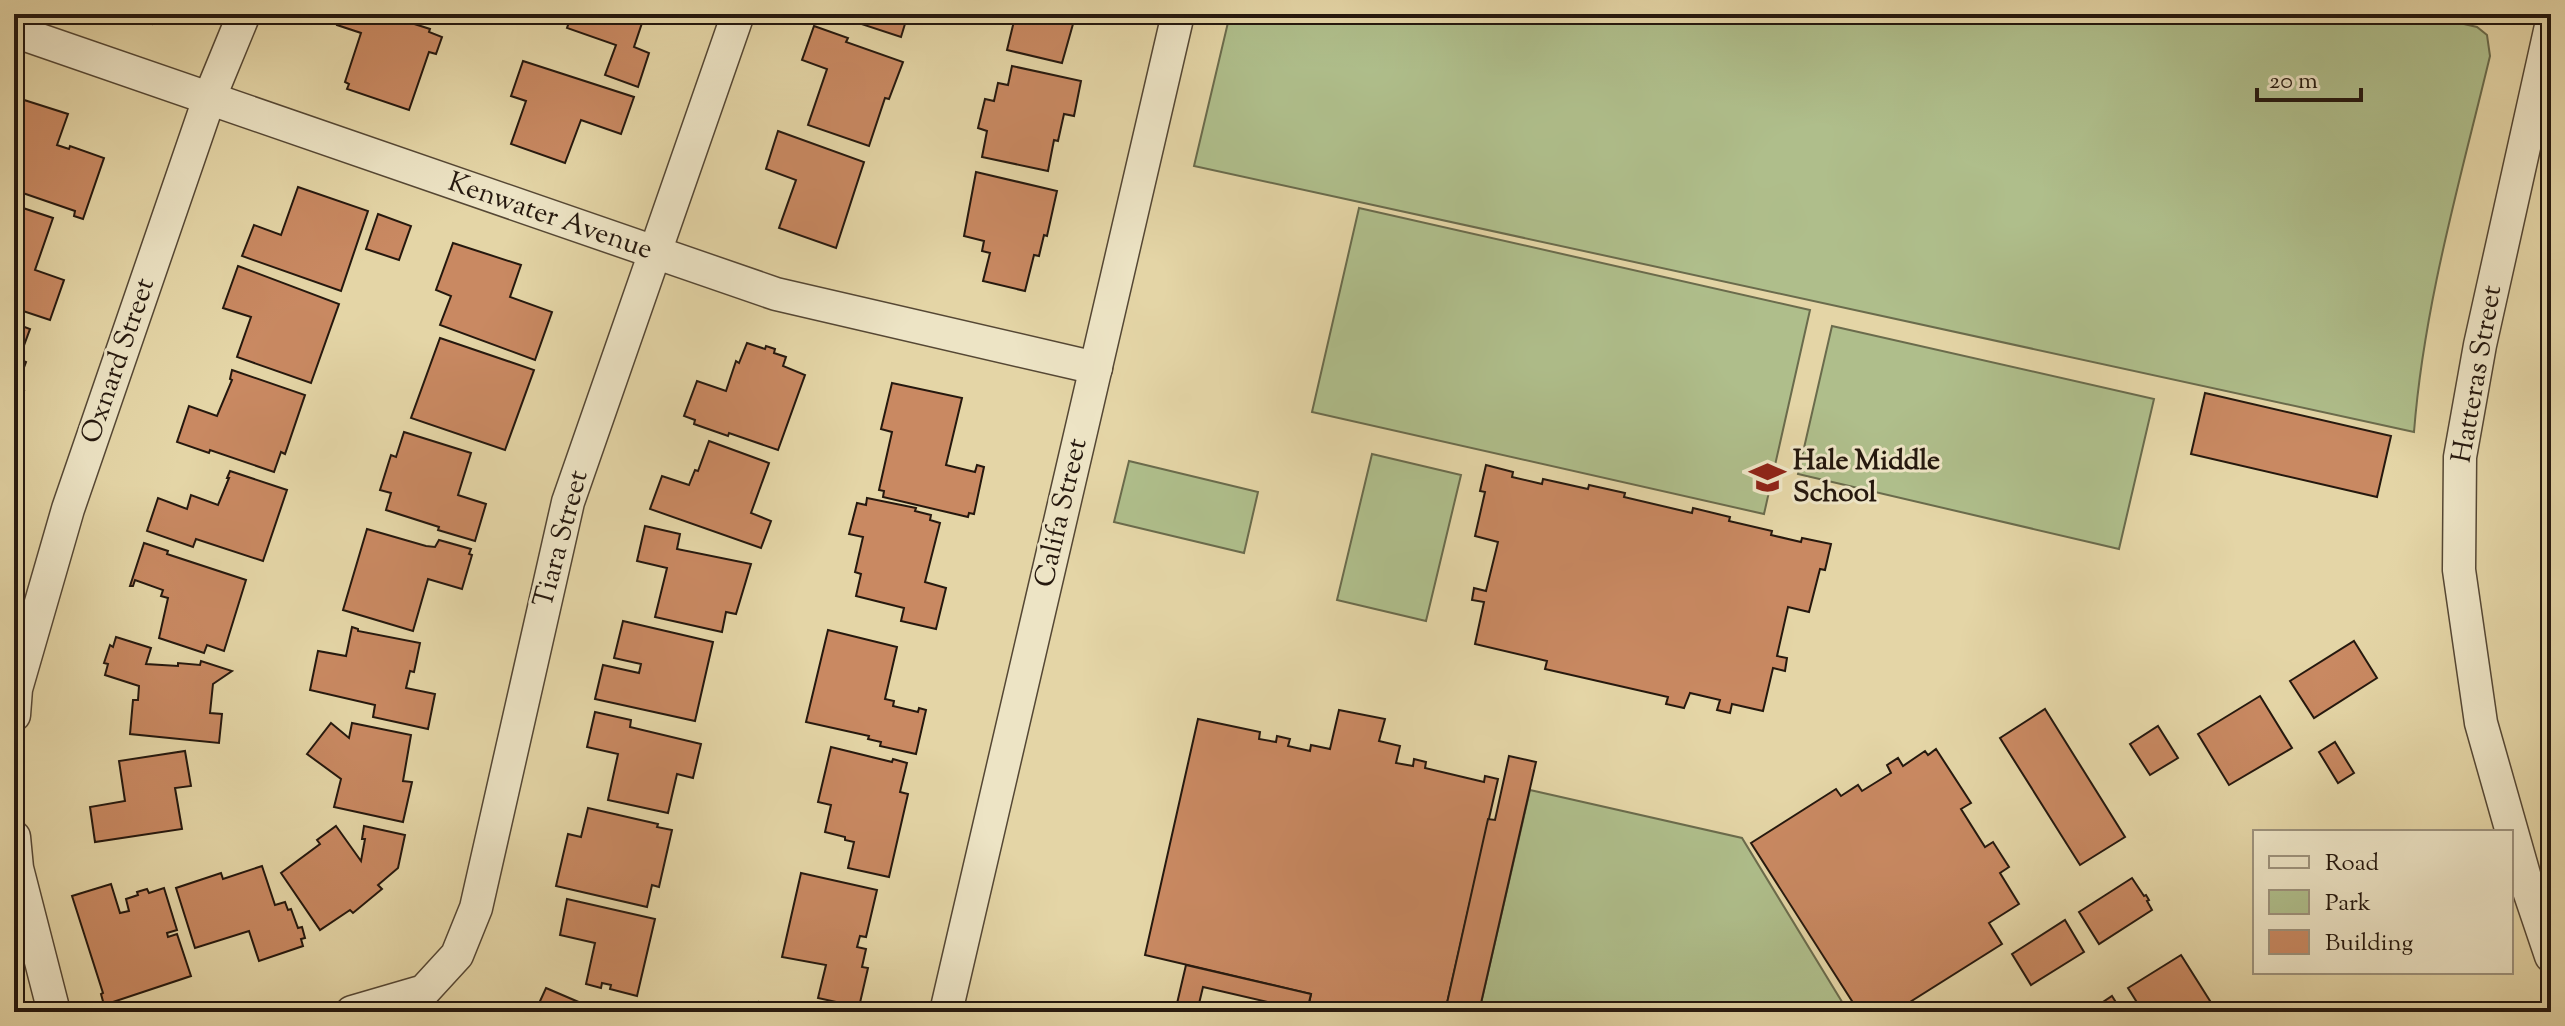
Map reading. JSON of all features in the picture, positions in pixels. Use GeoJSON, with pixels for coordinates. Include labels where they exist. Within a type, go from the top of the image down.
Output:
{"type":"FeatureCollection","features":[{"type":"Feature","properties":{"kind":"street","name":"Oxnard Street"},"geometry":{"type":"LineString","coordinates":[[14,715],[16,689],[68,509],[209,99],[244,14]]}},
{"type":"Feature","properties":{"kind":"street","name":"Tiara Street"},"geometry":{"type":"LineString","coordinates":[[352,1012],[424,991],[457,955],[472,920],[568,502],[738,14]]}},
{"type":"Feature","properties":{"kind":"street","name":"Califa Street"},"geometry":{"type":"LineString","coordinates":[[946,1012],[1178,14]]}},
{"type":"Feature","properties":{"kind":"street","name":"Hatteras Street"},"geometry":{"type":"LineString","coordinates":[[2551,26],[2480,345],[2460,457],[2459,570],[2481,723],[2539,882],[2551,956]]}},
{"type":"Feature","properties":{"kind":"street","name":"Kenwater Avenue"},"geometry":{"type":"LineString","coordinates":[[14,31],[776,294],[1096,368]]}},
{"type":"Feature","properties":{"kind":"street"},"geometry":{"type":"LineString","coordinates":[[14,837],[17,868],[54,1012]]}},
{"type":"Feature","properties":{"kind":"green space"},"geometry":{"type":"Polygon","coordinates":[[[1230,14],[2420,14],[2477,27],[2487,35],[2490,56],[2435,290],[2414,432],[1194,166],[1230,14]]]}},
{"type":"Feature","properties":{"kind":"green space"},"geometry":{"type":"Polygon","coordinates":[[[1359,208],[1810,310],[1764,514],[1312,412],[1359,208]]]}},
{"type":"Feature","properties":{"kind":"green space"},"geometry":{"type":"Polygon","coordinates":[[[1832,326],[2154,399],[2119,549],[1798,474],[1832,326]]]}},
{"type":"Feature","properties":{"kind":"green space"},"geometry":{"type":"Polygon","coordinates":[[[1372,454],[1461,475],[1426,621],[1337,600],[1372,454]]]}},
{"type":"Feature","properties":{"kind":"green space"},"geometry":{"type":"Polygon","coordinates":[[[1129,461],[1258,492],[1244,553],[1114,522],[1129,461]]]}},
{"type":"Feature","properties":{"kind":"green space"},"geometry":{"type":"Polygon","coordinates":[[[1530,790],[1742,838],[1847,1010],[1479,1012],[1530,790]]]}},
{"type":"Feature","properties":{"kind":"building"},"geometry":{"type":"Polygon","coordinates":[[[125,14],[155,14],[152,24],[125,14]]]}},
{"type":"Feature","properties":{"kind":"building"},"geometry":{"type":"Polygon","coordinates":[[[340,14],[388,14],[397,17],[401,14],[406,16],[405,21],[430,29],[429,32],[442,37],[436,54],[429,52],[409,110],[347,89],[349,84],[345,82],[361,33],[337,25],[340,14]]]}},
{"type":"Feature","properties":{"kind":"building"},"geometry":{"type":"Polygon","coordinates":[[[572,14],[637,14],[644,17],[634,47],[649,53],[638,87],[605,75],[616,45],[567,28],[572,14]]]}},
{"type":"Feature","properties":{"kind":"building"},"geometry":{"type":"Polygon","coordinates":[[[848,14],[908,14],[901,37],[846,19],[848,14]]]}},
{"type":"Feature","properties":{"kind":"building"},"geometry":{"type":"Polygon","coordinates":[[[1003,14],[1071,14],[1068,23],[1073,24],[1062,63],[1007,50],[1015,17],[1003,14]]]}},
{"type":"Feature","properties":{"kind":"building"},"geometry":{"type":"Polygon","coordinates":[[[814,26],[848,38],[846,42],[903,62],[889,99],[885,98],[869,146],[808,125],[827,69],[802,60],[814,26]]]}},
{"type":"Feature","properties":{"kind":"building"},"geometry":{"type":"Polygon","coordinates":[[[523,61],[634,97],[621,134],[581,120],[565,163],[511,144],[526,101],[511,96],[523,61]]]}},
{"type":"Feature","properties":{"kind":"building"},"geometry":{"type":"Polygon","coordinates":[[[1012,66],[1081,81],[1074,116],[1064,114],[1058,141],[1054,140],[1048,171],[982,157],[987,131],[978,128],[985,99],[994,101],[998,83],[1008,85],[1012,66]]]}},
{"type":"Feature","properties":{"kind":"building"},"geometry":{"type":"Polygon","coordinates":[[[21,99],[68,114],[57,145],[69,149],[70,146],[104,158],[83,219],[74,216],[75,211],[14,190],[14,117],[21,99]]]}},
{"type":"Feature","properties":{"kind":"building"},"geometry":{"type":"Polygon","coordinates":[[[778,131],[864,162],[836,248],[779,228],[796,180],[766,169],[778,131]]]}},
{"type":"Feature","properties":{"kind":"building"},"geometry":{"type":"Polygon","coordinates":[[[976,172],[1057,191],[1047,236],[1044,235],[1039,256],[1034,255],[1025,291],[983,281],[990,253],[982,251],[984,241],[964,236],[976,172]]]}},
{"type":"Feature","properties":{"kind":"building"},"geometry":{"type":"Polygon","coordinates":[[[298,187],[368,211],[341,291],[242,256],[254,225],[281,235],[298,187]]]}},
{"type":"Feature","properties":{"kind":"building"},"geometry":{"type":"Polygon","coordinates":[[[14,205],[53,218],[35,270],[64,280],[50,320],[14,308],[14,205]]]}},
{"type":"Feature","properties":{"kind":"building"},"geometry":{"type":"Polygon","coordinates":[[[378,214],[411,226],[399,260],[366,249],[378,214]]]}},
{"type":"Feature","properties":{"kind":"building"},"geometry":{"type":"Polygon","coordinates":[[[453,243],[521,265],[510,297],[552,312],[535,360],[440,325],[451,296],[436,290],[453,243]]]}},
{"type":"Feature","properties":{"kind":"building"},"geometry":{"type":"Polygon","coordinates":[[[238,266],[339,304],[311,383],[237,357],[251,317],[223,308],[238,266]]]}},
{"type":"Feature","properties":{"kind":"building"},"geometry":{"type":"Polygon","coordinates":[[[14,323],[30,329],[19,359],[26,362],[16,389],[24,391],[14,419],[14,323]]]}},
{"type":"Feature","properties":{"kind":"building"},"geometry":{"type":"Polygon","coordinates":[[[440,338],[534,370],[505,450],[411,418],[440,338]]]}},
{"type":"Feature","properties":{"kind":"building"},"geometry":{"type":"Polygon","coordinates":[[[747,343],[775,349],[774,353],[786,357],[783,366],[805,375],[778,450],[694,424],[695,420],[684,416],[697,381],[726,391],[736,361],[739,363],[747,343]]]}},
{"type":"Feature","properties":{"kind":"building"},"geometry":{"type":"Polygon","coordinates":[[[232,370],[305,395],[285,454],[281,452],[274,472],[177,442],[189,406],[217,416],[232,380],[232,370]]]}},
{"type":"Feature","properties":{"kind":"building"},"geometry":{"type":"Polygon","coordinates":[[[892,383],[962,398],[946,465],[975,472],[977,465],[984,467],[974,514],[969,513],[968,517],[883,497],[884,491],[879,490],[892,432],[881,429],[892,383]]]}},
{"type":"Feature","properties":{"kind":"building"},"geometry":{"type":"Polygon","coordinates":[[[2205,393],[2391,436],[2377,497],[2191,454],[2205,393]]]}},
{"type":"Feature","properties":{"kind":"building"},"geometry":{"type":"Polygon","coordinates":[[[404,432],[471,453],[458,495],[486,504],[475,541],[386,510],[391,493],[380,490],[391,455],[396,457],[404,432]]]}},
{"type":"Feature","properties":{"kind":"building"},"geometry":{"type":"Polygon","coordinates":[[[709,441],[769,463],[751,513],[771,521],[761,548],[650,509],[662,476],[689,485],[695,470],[698,471],[709,441]]]}},
{"type":"Feature","properties":{"kind":"building"},"geometry":{"type":"Polygon","coordinates":[[[1486,465],[1513,472],[1512,477],[1542,484],[1543,479],[1588,489],[1589,485],[1692,513],[1693,508],[1730,517],[1729,521],[1772,531],[1771,535],[1801,542],[1802,538],[1831,544],[1825,570],[1820,569],[1809,612],[1788,607],[1777,656],[1787,658],[1785,671],[1773,668],[1763,711],[1732,704],[1730,713],[1717,710],[1720,700],[1690,693],[1684,708],[1666,704],[1668,697],[1545,669],[1547,661],[1475,644],[1484,602],[1472,600],[1474,588],[1486,591],[1498,542],[1475,536],[1485,492],[1480,491],[1486,465]]]}},
{"type":"Feature","properties":{"kind":"building"},"geometry":{"type":"Polygon","coordinates":[[[230,471],[287,490],[263,561],[196,539],[193,547],[147,531],[158,498],[187,509],[191,495],[218,505],[230,471]]]}},
{"type":"Feature","properties":{"kind":"building"},"geometry":{"type":"Polygon","coordinates":[[[867,498],[916,508],[915,511],[931,515],[930,520],[940,523],[925,582],[946,588],[936,629],[901,621],[904,608],[856,596],[861,574],[855,572],[863,537],[849,534],[857,503],[866,505],[867,498]]]}},
{"type":"Feature","properties":{"kind":"building"},"geometry":{"type":"Polygon","coordinates":[[[645,526],[680,534],[677,549],[751,564],[736,614],[726,612],[722,632],[655,617],[667,568],[637,561],[645,526]]]}},
{"type":"Feature","properties":{"kind":"building"},"geometry":{"type":"Polygon","coordinates":[[[367,529],[426,546],[435,547],[439,540],[471,549],[462,589],[428,579],[413,631],[343,610],[367,529]]]}},
{"type":"Feature","properties":{"kind":"building"},"geometry":{"type":"Polygon","coordinates":[[[144,543],[168,551],[167,554],[246,580],[224,651],[207,645],[204,653],[159,638],[168,598],[161,596],[163,590],[135,580],[130,586],[144,543]]]}},
{"type":"Feature","properties":{"kind":"building"},"geometry":{"type":"Polygon","coordinates":[[[623,621],[713,642],[695,721],[595,699],[603,665],[639,673],[641,664],[614,658],[623,621]]]}},
{"type":"Feature","properties":{"kind":"building"},"geometry":{"type":"Polygon","coordinates":[[[352,627],[358,631],[420,643],[414,672],[410,671],[406,688],[435,694],[428,729],[373,717],[375,705],[310,690],[318,651],[346,656],[352,627]]]}},
{"type":"Feature","properties":{"kind":"building"},"geometry":{"type":"Polygon","coordinates":[[[828,630],[897,647],[885,699],[894,701],[893,706],[918,712],[919,708],[926,710],[916,754],[880,746],[881,742],[868,739],[869,736],[806,722],[828,630]]]}},
{"type":"Feature","properties":{"kind":"building"},"geometry":{"type":"Polygon","coordinates":[[[116,637],[151,648],[146,664],[200,665],[201,661],[232,671],[213,684],[210,713],[222,714],[219,743],[130,734],[133,700],[138,700],[139,686],[105,675],[108,664],[104,663],[116,637]]]}},
{"type":"Feature","properties":{"kind":"building"},"geometry":{"type":"Polygon","coordinates":[[[2354,641],[2377,678],[2314,718],[2290,681],[2354,641]]]}},
{"type":"Feature","properties":{"kind":"building"},"geometry":{"type":"Polygon","coordinates":[[[2260,696],[2292,748],[2229,785],[2198,734],[2260,696]]]}},
{"type":"Feature","properties":{"kind":"building"},"geometry":{"type":"Polygon","coordinates":[[[2045,709],[2125,837],[2080,865],[2000,738],[2045,709]]]}},
{"type":"Feature","properties":{"kind":"building"},"geometry":{"type":"Polygon","coordinates":[[[1339,710],[1385,719],[1379,741],[1400,746],[1396,763],[1413,766],[1414,759],[1426,762],[1425,768],[1484,782],[1485,776],[1498,779],[1445,1012],[1307,1012],[1311,994],[1145,955],[1198,719],[1260,732],[1259,739],[1276,742],[1277,736],[1290,739],[1288,746],[1310,751],[1311,745],[1330,749],[1339,710]]]}},
{"type":"Feature","properties":{"kind":"building"},"geometry":{"type":"Polygon","coordinates":[[[595,712],[631,720],[630,727],[701,744],[693,778],[677,774],[668,813],[608,800],[618,754],[587,747],[595,712]]]}},
{"type":"Feature","properties":{"kind":"building"},"geometry":{"type":"Polygon","coordinates":[[[331,723],[349,738],[352,723],[411,735],[403,781],[412,782],[403,822],[334,807],[341,779],[307,754],[331,723]]]}},
{"type":"Feature","properties":{"kind":"building"},"geometry":{"type":"Polygon","coordinates":[[[2158,726],[2178,758],[2150,775],[2130,744],[2158,726]]]}},
{"type":"Feature","properties":{"kind":"building"},"geometry":{"type":"Polygon","coordinates":[[[2335,742],[2354,773],[2338,783],[2319,752],[2335,742]]]}},
{"type":"Feature","properties":{"kind":"building"},"geometry":{"type":"Polygon","coordinates":[[[831,747],[907,763],[900,792],[908,794],[889,877],[848,868],[854,842],[825,832],[831,805],[818,802],[831,747]]]}},
{"type":"Feature","properties":{"kind":"building"},"geometry":{"type":"Polygon","coordinates":[[[1936,749],[1971,803],[1961,809],[1985,847],[1993,842],[2009,867],[2000,873],[2019,904],[1989,923],[2002,944],[1894,1012],[1859,1012],[1751,843],[1836,789],[1841,796],[1858,785],[1862,791],[1891,773],[1887,765],[1898,758],[1903,766],[1925,751],[1928,755],[1936,749]]]}},
{"type":"Feature","properties":{"kind":"building"},"geometry":{"type":"Polygon","coordinates":[[[185,751],[191,786],[175,788],[182,829],[95,842],[90,807],[125,801],[119,761],[185,751]]]}},
{"type":"Feature","properties":{"kind":"building"},"geometry":{"type":"Polygon","coordinates":[[[1509,756],[1536,762],[1479,1012],[1445,1012],[1488,819],[1495,820],[1509,756]]]}},
{"type":"Feature","properties":{"kind":"building"},"geometry":{"type":"Polygon","coordinates":[[[588,808],[672,830],[659,887],[652,885],[647,907],[556,886],[568,834],[581,837],[588,808]]]}},
{"type":"Feature","properties":{"kind":"building"},"geometry":{"type":"Polygon","coordinates":[[[336,826],[361,861],[364,826],[405,835],[398,868],[378,885],[382,889],[353,913],[350,910],[320,930],[281,873],[320,844],[317,840],[336,826]]]}},
{"type":"Feature","properties":{"kind":"building"},"geometry":{"type":"Polygon","coordinates":[[[262,866],[275,905],[285,902],[298,928],[302,927],[305,938],[301,939],[303,946],[259,961],[249,931],[195,948],[176,888],[221,873],[223,879],[262,866]]]}},
{"type":"Feature","properties":{"kind":"building"},"geometry":{"type":"Polygon","coordinates":[[[801,873],[877,890],[866,937],[860,936],[857,947],[866,949],[862,967],[868,968],[859,1007],[818,998],[826,965],[782,957],[801,873]]]}},
{"type":"Feature","properties":{"kind":"building"},"geometry":{"type":"Polygon","coordinates":[[[2132,878],[2146,895],[2152,910],[2099,944],[2079,912],[2132,878]]]}},
{"type":"Feature","properties":{"kind":"building"},"geometry":{"type":"Polygon","coordinates":[[[111,884],[120,913],[129,911],[126,899],[138,895],[137,892],[147,889],[149,893],[164,888],[177,930],[167,933],[168,937],[177,934],[191,976],[104,1005],[103,993],[72,896],[111,884]]]}},
{"type":"Feature","properties":{"kind":"building"},"geometry":{"type":"Polygon","coordinates":[[[567,899],[655,919],[637,996],[610,989],[611,985],[602,983],[601,988],[586,984],[595,943],[560,935],[567,899]]]}},
{"type":"Feature","properties":{"kind":"building"},"geometry":{"type":"Polygon","coordinates":[[[2065,920],[2084,952],[2031,985],[2012,954],[2065,920]]]}},
{"type":"Feature","properties":{"kind":"building"},"geometry":{"type":"Polygon","coordinates":[[[2181,955],[2217,1012],[2143,1012],[2128,988],[2181,955]]]}},
{"type":"Feature","properties":{"kind":"building"},"geometry":{"type":"Polygon","coordinates":[[[1186,965],[1311,994],[1307,1011],[1203,987],[1197,1012],[1175,1012],[1186,965]]]}},
{"type":"Feature","properties":{"kind":"building"},"geometry":{"type":"Polygon","coordinates":[[[546,988],[602,1012],[535,1012],[546,988]]]}},
{"type":"Feature","properties":{"kind":"building"},"geometry":{"type":"Polygon","coordinates":[[[2112,996],[2122,1012],[2088,1012],[2112,996]]]}},
{"type":"Feature","properties":{"kind":"building"},"geometry":{"type":"Polygon","coordinates":[[[759,1002],[800,1012],[756,1012],[759,1002]]]}},
{"type":"Feature","properties":{"kind":"place","name":"Hale Middle School"},"geometry":{"type":"Point","coordinates":[1767,478]}}]}
